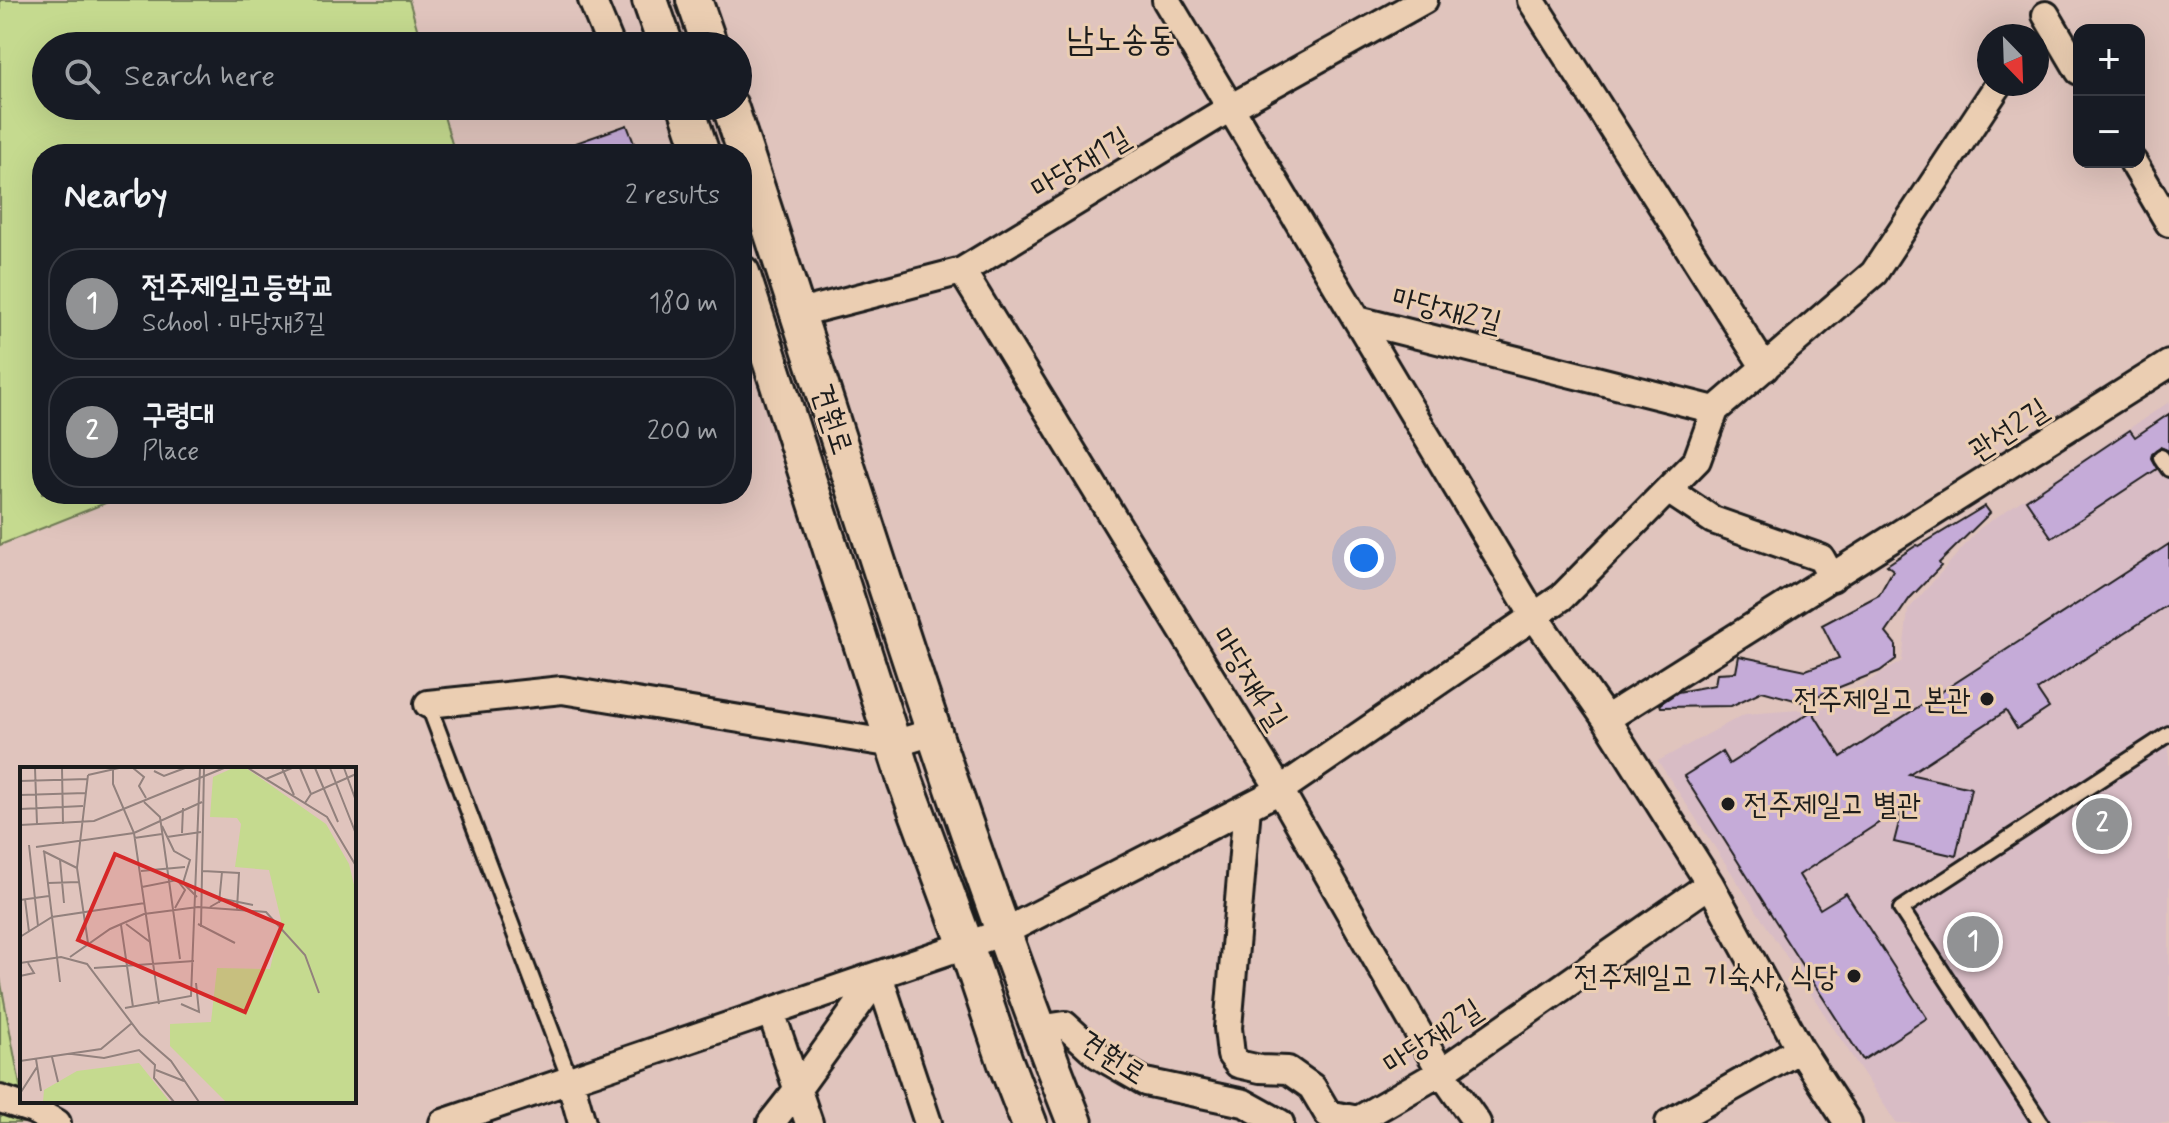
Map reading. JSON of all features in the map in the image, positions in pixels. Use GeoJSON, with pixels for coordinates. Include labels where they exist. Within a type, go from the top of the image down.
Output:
{"type":"FeatureCollection","features":[{"type":"Feature","properties":{"kind":"street"},"geometry":{"type":"LineString","coordinates":[[592,0],[605,32]]}},
{"type":"Feature","properties":{"kind":"street"},"geometry":{"type":"LineString","coordinates":[[650,0],[661,32]]}},
{"type":"Feature","properties":{"kind":"street"},"geometry":{"type":"LineString","coordinates":[[694,0],[705,32]]}},
{"type":"Feature","properties":{"kind":"street"},"geometry":{"type":"LineString","coordinates":[[1166,0],[1358,320]]}},
{"type":"Feature","properties":{"kind":"street","name":"마당재1길"},"geometry":{"type":"LineString","coordinates":[[799,313],[962,271],[1230,108],[1424,0]]}},
{"type":"Feature","properties":{"kind":"street"},"geometry":{"type":"LineString","coordinates":[[1531,0],[1765,368]]}},
{"type":"Feature","properties":{"kind":"street"},"geometry":{"type":"LineString","coordinates":[[2044,17],[2073,62]]}},
{"type":"Feature","properties":{"kind":"street"},"geometry":{"type":"LineString","coordinates":[[443,1123],[1004,932],[1280,790],[1562,597],[1697,460],[1715,410],[1874,273],[1991,96]]}},
{"type":"Feature","properties":{"kind":"street"},"geometry":{"type":"LineString","coordinates":[[691,120],[699,144]]}},
{"type":"Feature","properties":{"kind":"street","name":"견훤로"},"geometry":{"type":"LineString","coordinates":[[735,120],[743,144]]}},
{"type":"Feature","properties":{"kind":"street"},"geometry":{"type":"LineString","coordinates":[[2137,168],[2169,223]]}},
{"type":"Feature","properties":{"kind":"street","name":"견훤로"},"geometry":{"type":"LineString","coordinates":[[752,172],[933,732],[1038,1029],[1075,1123]]}},
{"type":"Feature","properties":{"kind":"street","name":"마당재4길"},"geometry":{"type":"LineString","coordinates":[[962,271],[1280,790],[1441,1072],[1477,1123]]}},
{"type":"Feature","properties":{"kind":"street","name":"견훤로"},"geometry":{"type":"LineString","coordinates":[[752,310],[894,744],[1029,1123]]}},
{"type":"Feature","properties":{"kind":"street","name":"마당재2길"},"geometry":{"type":"LineString","coordinates":[[1358,320],[1715,410]]}},
{"type":"Feature","properties":{"kind":"street","name":"마당재2길"},"geometry":{"type":"LineString","coordinates":[[1247,807],[1228,1028],[1231,1055],[1238,1064],[1288,1070],[1312,1087],[1328,1114],[1358,1120],[1441,1072],[1710,884],[1606,719],[1534,616],[1358,320]]}},
{"type":"Feature","properties":{"kind":"street","name":"관선2길"},"geometry":{"type":"LineString","coordinates":[[1832,578],[2169,364]]}},
{"type":"Feature","properties":{"kind":"street"},"geometry":{"type":"LineString","coordinates":[[1606,719],[1832,578],[1821,558],[1713,520],[1668,490]]}},
{"type":"Feature","properties":{"kind":"street"},"geometry":{"type":"LineString","coordinates":[[428,704],[562,690],[894,744],[933,732]]}},
{"type":"Feature","properties":{"kind":"street"},"geometry":{"type":"LineString","coordinates":[[1710,884],[1800,1049],[1848,1123]]}},
{"type":"Feature","properties":{"kind":"street"},"geometry":{"type":"LineString","coordinates":[[771,1123],[879,976]]}},
{"type":"Feature","properties":{"kind":"street"},"geometry":{"type":"LineString","coordinates":[[879,976],[928,1123]]}},
{"type":"Feature","properties":{"kind":"street"},"geometry":{"type":"LineString","coordinates":[[771,1012],[809,1123]]}},
{"type":"Feature","properties":{"kind":"street","name":"견훤로"},"geometry":{"type":"LineString","coordinates":[[1038,1029],[1065,1025],[1098,1055],[1145,1082],[1244,1103],[1279,1122]]}},
{"type":"Feature","properties":{"kind":"street"},"geometry":{"type":"LineString","coordinates":[[1669,1123],[1800,1049]]}},
{"type":"Feature","properties":{"kind":"street"},"geometry":{"type":"LineString","coordinates":[[570,1080],[582,1123]]}},
{"type":"Feature","properties":{"kind":"street"},"geometry":{"type":"LineString","coordinates":[[0,1099],[33,1110],[57,1123]]}},
{"type":"Feature","properties":{"kind":"lane"},"geometry":{"type":"LineString","coordinates":[[428,704],[570,1080]]}},
{"type":"Feature","properties":{"kind":"lane"},"geometry":{"type":"LineString","coordinates":[[2041,1123],[1901,909],[2169,734]]}},
{"type":"Feature","properties":{"kind":"shaded area"},"geometry":{"type":"Polygon","coordinates":[[[2169,402],[2169,1123],[1896,1123],[1658,761],[1745,714],[1825,708],[1902,661],[1908,610],[1980,528],[2169,402]]]}},
{"type":"Feature","properties":{"kind":"green space"},"geometry":{"type":"Polygon","coordinates":[[[0,0],[409,0],[418,32],[32,32],[32,120],[445,120],[452,144],[32,144],[32,504],[103,504],[0,545],[0,0]]]}},
{"type":"Feature","properties":{"kind":"green space"},"geometry":{"type":"Polygon","coordinates":[[[0,978],[20,1085],[20,1103],[23,1103],[27,1123],[0,1123],[0,978]]]}},
{"type":"Feature","properties":{"kind":"building"},"geometry":{"type":"Polygon","coordinates":[[[627,125],[634,144],[573,144],[627,125]]]}},
{"type":"Feature","properties":{"kind":"building"},"geometry":{"type":"Polygon","coordinates":[[[2169,414],[2169,451],[2160,447],[2152,453],[2151,458],[2157,469],[2052,538],[2026,500],[2130,430],[2135,437],[2169,414]]]}},
{"type":"Feature","properties":{"kind":"building"},"geometry":{"type":"Polygon","coordinates":[[[1985,506],[1990,513],[1939,563],[1941,566],[1910,598],[1886,633],[1896,645],[1896,659],[1880,671],[1802,702],[1762,691],[1731,706],[1661,707],[1660,704],[1678,692],[1715,685],[1717,673],[1736,672],[1739,656],[1806,670],[1839,658],[1822,625],[1879,595],[1893,570],[1887,565],[1985,506]]]}},
{"type":"Feature","properties":{"kind":"building"},"geometry":{"type":"Polygon","coordinates":[[[2169,544],[2169,604],[2037,690],[2049,708],[2017,729],[2006,711],[1909,774],[1971,788],[1956,856],[1894,842],[1903,807],[1799,875],[1820,909],[1846,893],[1927,1018],[1863,1060],[1684,776],[1722,752],[1729,764],[1812,711],[1841,757],[2169,544]]]}},
{"type":"Feature","properties":{"kind":"building"},"geometry":{"type":"Polygon","coordinates":[[[2109,806],[2121,824],[2095,841],[2083,824],[2109,806]]]}},
{"type":"Feature","properties":{"kind":"place","name":"전주제일고 본관"},"geometry":{"type":"Point","coordinates":[1987,699]}},
{"type":"Feature","properties":{"kind":"place","name":"전주제일고 별관"},"geometry":{"type":"Point","coordinates":[1728,804]}},
{"type":"Feature","properties":{"kind":"place","name":"구령대"},"geometry":{"type":"Point","coordinates":[2102,824]}},
{"type":"Feature","properties":{"kind":"place","name":"전주제일고등학교"},"geometry":{"type":"Point","coordinates":[1973,942]}},
{"type":"Feature","properties":{"kind":"place","name":"전주제일고 기숙사, 식당"},"geometry":{"type":"Point","coordinates":[1854,976]}},
{"type":"Feature","properties":{"kind":"district","name":"남노송동"},"geometry":{"type":"Point","coordinates":[1121,38]}}]}
